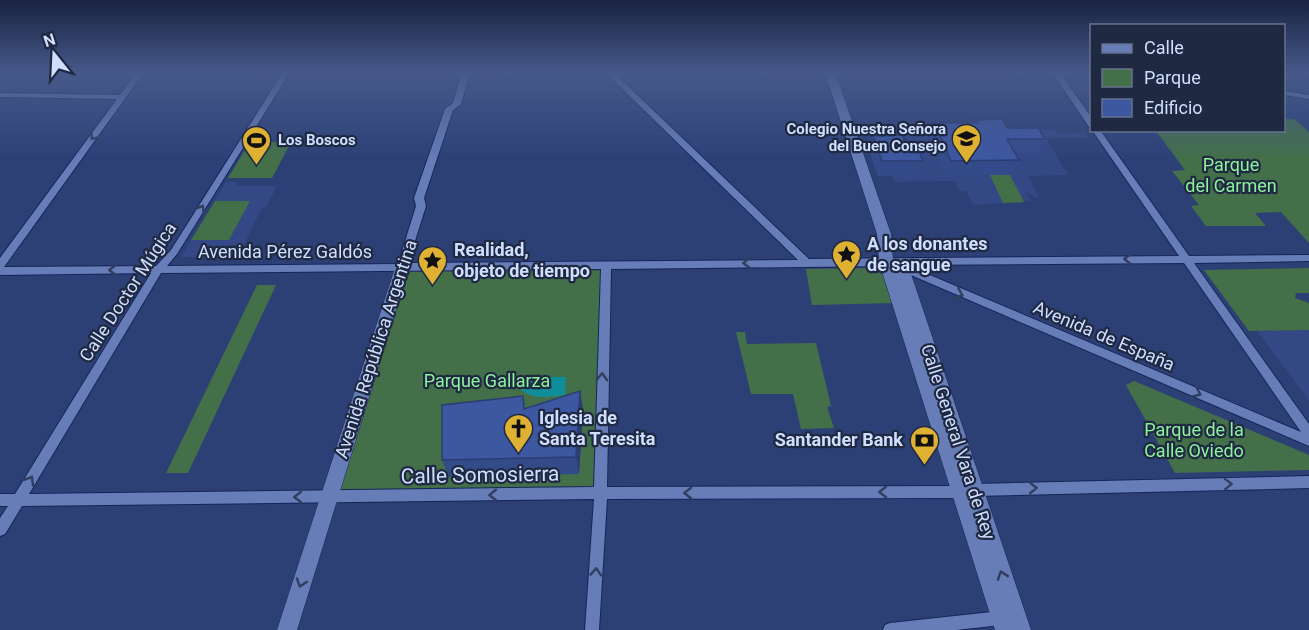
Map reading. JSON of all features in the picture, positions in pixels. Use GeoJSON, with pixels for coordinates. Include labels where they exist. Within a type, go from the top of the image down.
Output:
{"type":"FeatureCollection","features":[{"type":"Feature","properties":{"kind":"main road","name":"Calle General Vara de Rey"},"geometry":{"type":"LineString","coordinates":[[840,101],[884,234],[886,262],[967,491],[1021,630]]}},
{"type":"Feature","properties":{"kind":"main road","name":"Avenida República Argentina"},"geometry":{"type":"LineString","coordinates":[[287,630],[402,268]]}},
{"type":"Feature","properties":{"kind":"main road","name":"Calle General Vara de Rey"},"geometry":{"type":"LineString","coordinates":[[967,491],[1003,624]]}},
{"type":"Feature","properties":{"kind":"street"},"geometry":{"type":"LineString","coordinates":[[0,265],[120,101]]}},
{"type":"Feature","properties":{"kind":"street","name":"Calle Doctor Múgica"},"geometry":{"type":"LineString","coordinates":[[0,530],[158,270],[174,252],[269,101]]}},
{"type":"Feature","properties":{"kind":"street","name":"Avenida República Argentina"},"geometry":{"type":"LineString","coordinates":[[402,268],[421,206],[419,198],[449,109],[458,101]]}},
{"type":"Feature","properties":{"kind":"street"},"geometry":{"type":"LineString","coordinates":[[639,101],[806,262]]}},
{"type":"Feature","properties":{"kind":"street"},"geometry":{"type":"LineString","coordinates":[[1076,101],[1090,122]]}},
{"type":"Feature","properties":{"kind":"street"},"geometry":{"type":"LineString","coordinates":[[1097,132],[1309,434]]}},
{"type":"Feature","properties":{"kind":"street","name":"Avenida Pérez Galdós"},"geometry":{"type":"LineString","coordinates":[[0,271],[1309,258]]}},
{"type":"Feature","properties":{"kind":"street","name":"Avenida de España"},"geometry":{"type":"LineString","coordinates":[[886,262],[1309,441]]}},
{"type":"Feature","properties":{"kind":"street"},"geometry":{"type":"LineString","coordinates":[[592,630],[600,493],[606,265]]}},
{"type":"Feature","properties":{"kind":"street","name":"Calle Somosierra"},"geometry":{"type":"LineString","coordinates":[[0,500],[967,491],[1309,482]]}},
{"type":"Feature","properties":{"kind":"street"},"geometry":{"type":"LineString","coordinates":[[890,630],[1003,624]]}},
{"type":"Feature","properties":{"kind":"shaded area","name":"Colegio Nuestra Señora del Buen Consejo"},"geometry":{"type":"Polygon","coordinates":[[[978,127],[981,130],[1055,129],[1058,134],[1085,132],[1089,138],[1046,138],[1068,175],[1028,176],[1039,197],[1034,197],[1029,193],[1027,194],[1031,201],[973,205],[966,191],[960,191],[954,181],[894,182],[892,176],[878,176],[869,151],[911,149],[904,132],[978,127]]]}},
{"type":"Feature","properties":{"kind":"shaded area","name":"Los Boscos"},"geometry":{"type":"Polygon","coordinates":[[[226,182],[238,182],[237,186],[277,186],[266,207],[262,207],[244,245],[226,245],[219,257],[181,257],[191,240],[229,240],[250,201],[215,201],[226,182]]]}},
{"type":"Feature","properties":{"kind":"shaded area"},"geometry":{"type":"Polygon","coordinates":[[[1309,330],[1309,401],[1257,331],[1309,330]]]}},
{"type":"Feature","properties":{"kind":"shaded area"},"geometry":{"type":"Polygon","coordinates":[[[566,377],[565,395],[537,397],[521,390],[524,378],[566,377]]]}},
{"type":"Feature","properties":{"kind":"green space","name":"Parque del Carmen"},"geometry":{"type":"Polygon","coordinates":[[[1285,119],[1294,119],[1309,132],[1309,243],[1281,212],[1255,213],[1266,226],[1206,226],[1191,206],[1199,205],[1172,171],[1185,170],[1157,132],[1285,132],[1285,119]]]}},
{"type":"Feature","properties":{"kind":"green space","name":"Los Boscos"},"geometry":{"type":"Polygon","coordinates":[[[250,142],[291,142],[272,178],[228,178],[250,142]]]}},
{"type":"Feature","properties":{"kind":"green space"},"geometry":{"type":"Polygon","coordinates":[[[990,175],[1010,175],[1024,202],[1003,203],[990,175]]]}},
{"type":"Feature","properties":{"kind":"green space"},"geometry":{"type":"Polygon","coordinates":[[[215,201],[250,201],[229,240],[191,240],[215,201]]]}},
{"type":"Feature","properties":{"kind":"green space","name":"Parque Gallarza"},"geometry":{"type":"Polygon","coordinates":[[[606,265],[600,493],[329,497],[402,268],[606,265]]]}},
{"type":"Feature","properties":{"kind":"green space"},"geometry":{"type":"Polygon","coordinates":[[[871,268],[886,276],[896,303],[812,305],[806,269],[871,268]]]}},
{"type":"Feature","properties":{"kind":"green space"},"geometry":{"type":"Polygon","coordinates":[[[1309,268],[1309,293],[1296,293],[1295,298],[1309,303],[1309,330],[1249,331],[1204,270],[1309,268]]]}},
{"type":"Feature","properties":{"kind":"green space"},"geometry":{"type":"Polygon","coordinates":[[[257,285],[276,285],[188,473],[166,473],[257,285]]]}},
{"type":"Feature","properties":{"kind":"green space"},"geometry":{"type":"Polygon","coordinates":[[[736,332],[745,332],[747,344],[816,343],[831,406],[827,407],[834,428],[801,429],[793,394],[751,394],[736,332]]]}},
{"type":"Feature","properties":{"kind":"green space","name":"Parque de la Calle Oviedo"},"geometry":{"type":"Polygon","coordinates":[[[1134,381],[1309,455],[1309,470],[1175,473],[1126,385],[1134,381]]]}},
{"type":"Feature","properties":{"kind":"building"},"geometry":{"type":"Polygon","coordinates":[[[1002,119],[1007,128],[1038,128],[1045,139],[1007,139],[1019,160],[951,161],[935,123],[978,123],[976,120],[1002,119]]]}},
{"type":"Feature","properties":{"kind":"building"},"geometry":{"type":"Polygon","coordinates":[[[902,135],[907,149],[918,149],[923,161],[882,161],[873,136],[902,135]]]}},
{"type":"Feature","properties":{"kind":"building"},"geometry":{"type":"Polygon","coordinates":[[[580,391],[576,457],[442,460],[442,405],[523,396],[524,409],[580,391]]]}},
{"type":"Feature","properties":{"kind":"place","name":"Colegio Nuestra Señora del Buen Consejo"},"geometry":{"type":"Point","coordinates":[967,164]}},
{"type":"Feature","properties":{"kind":"place","name":"Los Boscos"},"geometry":{"type":"Point","coordinates":[257,166]}},
{"type":"Feature","properties":{"kind":"place","name":"A los donantes de sangue"},"geometry":{"type":"Point","coordinates":[846,280]}},
{"type":"Feature","properties":{"kind":"place","name":"Realidad, objeto de tiempo"},"geometry":{"type":"Point","coordinates":[433,286]}},
{"type":"Feature","properties":{"kind":"place","name":"Iglesia de Santa Teresita"},"geometry":{"type":"Point","coordinates":[518,454]}},
{"type":"Feature","properties":{"kind":"place","name":"Santander Bank"},"geometry":{"type":"Point","coordinates":[924,466]}}]}
